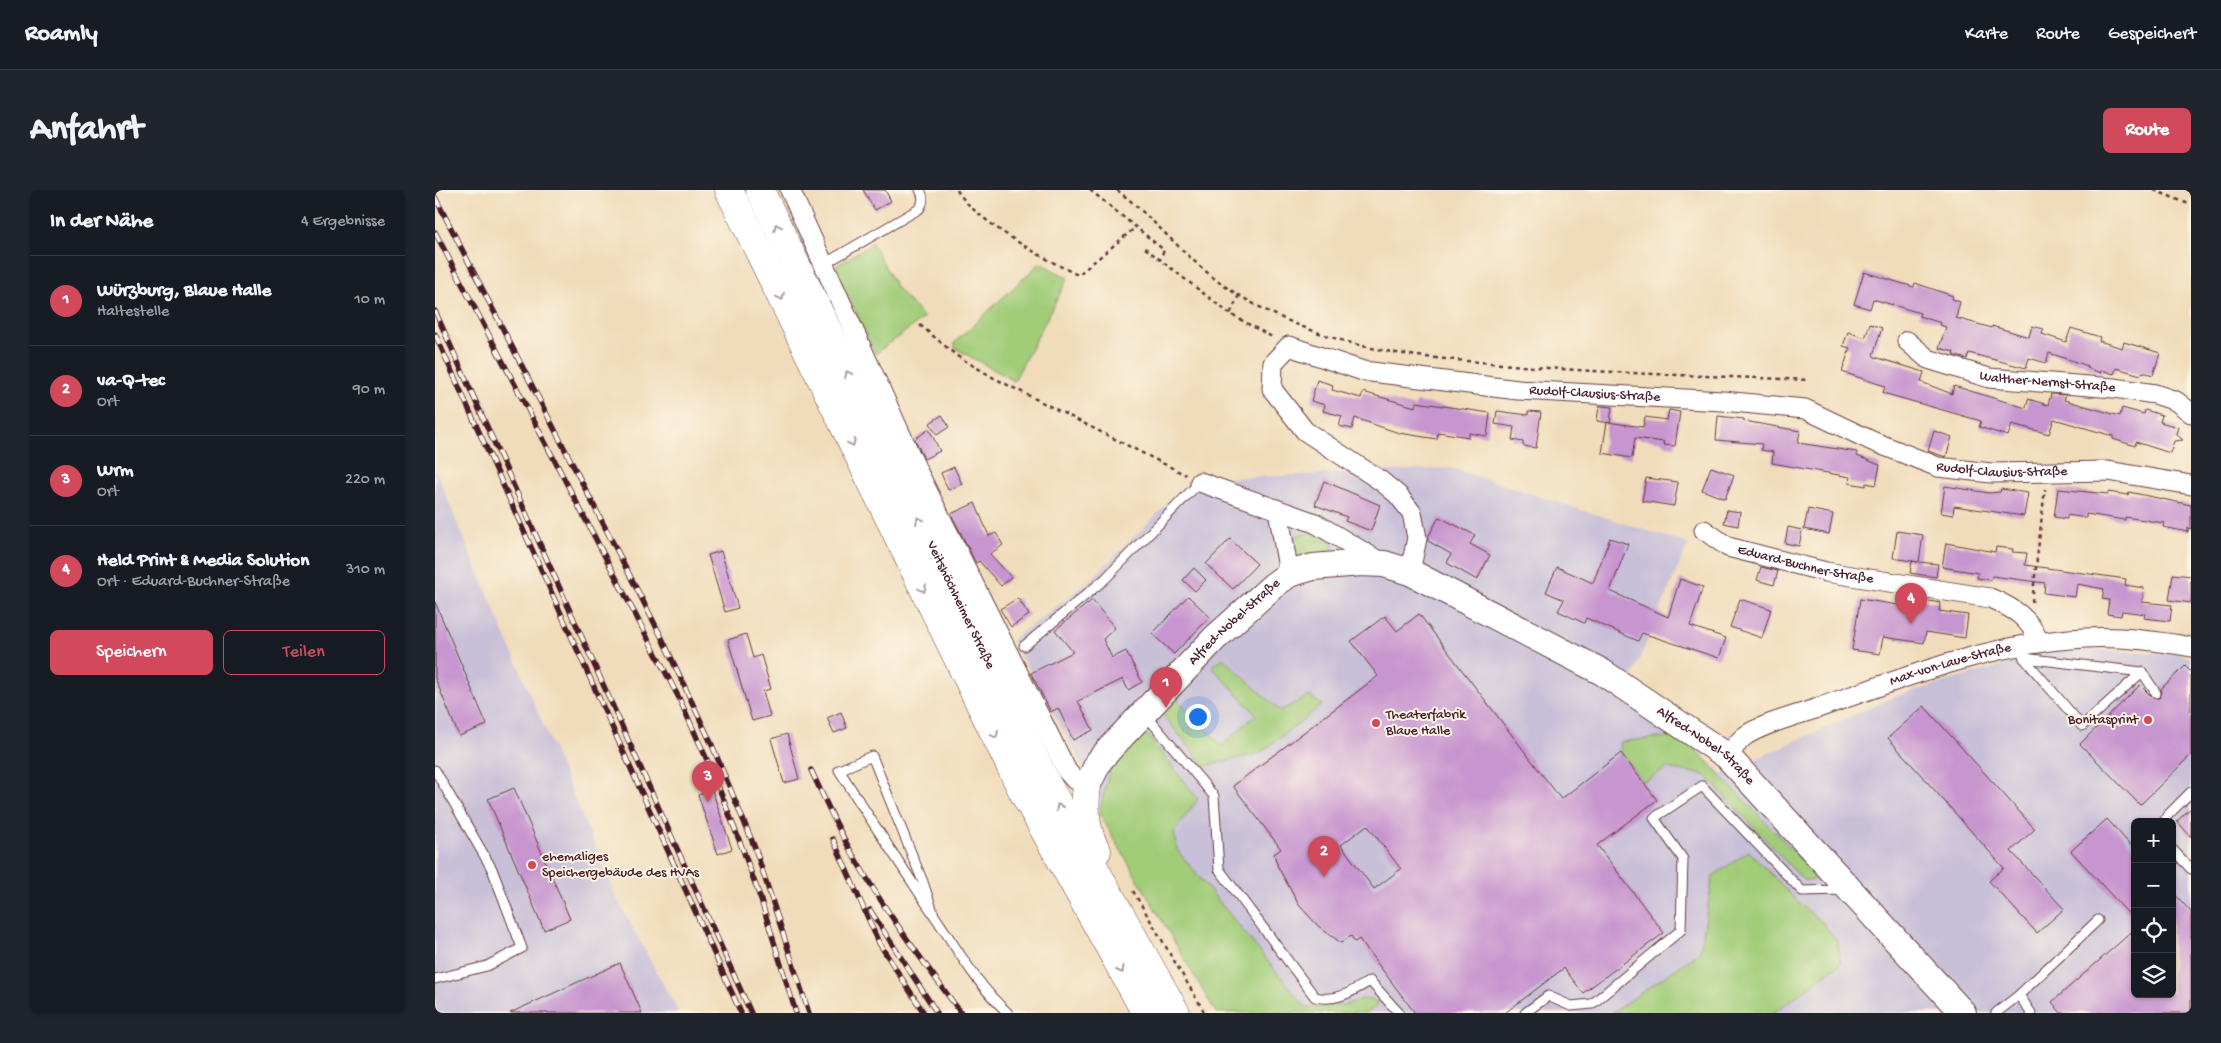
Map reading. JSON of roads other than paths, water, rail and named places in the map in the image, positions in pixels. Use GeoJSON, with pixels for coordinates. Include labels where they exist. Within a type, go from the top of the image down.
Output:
{"type":"FeatureCollection","features":[{"type":"Feature","properties":{"kind":"highway","name":"Veitshöchheimer Straße"},"geometry":{"type":"LineString","coordinates":[[729,190],[1023,792],[1074,884],[1107,919],[1151,944],[1176,1013]]}},
{"type":"Feature","properties":{"kind":"highway","name":"Veitshöchheimer Straße"},"geometry":{"type":"LineString","coordinates":[[760,190],[1048,786],[1146,1013]]}},
{"type":"Feature","properties":{"kind":"highway"},"geometry":{"type":"LineString","coordinates":[[1087,786],[1085,808],[1094,846],[1121,893],[1107,919]]}},
{"type":"Feature","properties":{"kind":"street","name":"Veitshöchheimer Straße"},"geometry":{"type":"LineString","coordinates":[[790,190],[917,470],[1067,771],[1074,779],[1087,786]]}},
{"type":"Feature","properties":{"kind":"street","name":"Walther-Nernst-Straße"},"geometry":{"type":"LineString","coordinates":[[1907,341],[1928,359],[1989,378],[2114,388],[2155,394],[2176,401],[2191,413]]}},
{"type":"Feature","properties":{"kind":"street","name":"Rudolf-Clausius-Straße"},"geometry":{"type":"LineString","coordinates":[[1410,572],[1417,538],[1413,513],[1398,494],[1305,430],[1272,389],[1273,363],[1289,346],[1363,371],[1517,390],[1713,400],[1805,409],[1873,441],[1938,467],[1991,473],[2108,471],[2191,485]]}},
{"type":"Feature","properties":{"kind":"street","name":"Alfred-Nobel-Straße"},"geometry":{"type":"LineString","coordinates":[[1200,482],[1315,523],[1383,564]]}},
{"type":"Feature","properties":{"kind":"street","name":"Alfred-Nobel-Straße"},"geometry":{"type":"LineString","coordinates":[[1278,510],[1289,574]]}},
{"type":"Feature","properties":{"kind":"street","name":"Eduard-Buchner-Straße"},"geometry":{"type":"LineString","coordinates":[[1704,530],[1728,547],[1826,572],[1990,598],[2010,606],[2027,621],[2036,633],[2039,643]]}},
{"type":"Feature","properties":{"kind":"street","name":"Alfred-Nobel-Straße"},"geometry":{"type":"LineString","coordinates":[[1087,786],[1099,761],[1215,638],[1274,584],[1289,574],[1313,567],[1361,562],[1383,564],[1410,572],[1602,672],[1727,756],[1963,1013]]}},
{"type":"Feature","properties":{"kind":"street","name":"Max-von-Laue-Straße"},"geometry":{"type":"LineString","coordinates":[[1727,756],[1745,736],[1771,724],[1886,684],[1980,655],[2022,652],[2039,643],[2086,637],[2152,640],[2191,647]]}},
{"type":"Feature","properties":{"kind":"lane"},"geometry":{"type":"LineString","coordinates":[[824,264],[919,209],[923,203],[923,196],[920,190]]}},
{"type":"Feature","properties":{"kind":"lane"},"geometry":{"type":"LineString","coordinates":[[1024,646],[1105,579],[1200,482]]}},
{"type":"Feature","properties":{"kind":"lane"},"geometry":{"type":"LineString","coordinates":[[2022,652],[2082,726],[2143,672]]}},
{"type":"Feature","properties":{"kind":"lane"},"geometry":{"type":"LineString","coordinates":[[2022,652],[2143,672],[2156,693]]}},
{"type":"Feature","properties":{"kind":"lane"},"geometry":{"type":"LineString","coordinates":[[1144,713],[1214,796],[1219,869],[1315,997],[1327,999],[1343,997],[1370,981],[1399,1013]]}},
{"type":"Feature","properties":{"kind":"lane"},"geometry":{"type":"LineString","coordinates":[[934,915],[923,882],[872,756],[839,770],[882,839],[962,959],[994,1000],[1008,1013]]}},
{"type":"Feature","properties":{"kind":"lane"},"geometry":{"type":"LineString","coordinates":[[435,770],[492,869],[522,948],[487,966],[435,979]]}},
{"type":"Feature","properties":{"kind":"lane"},"geometry":{"type":"LineString","coordinates":[[1525,1013],[1548,996],[1571,1006],[1592,1004],[1681,930],[1683,859],[1654,818],[1703,786],[1802,891],[1851,890]]}},
{"type":"Feature","properties":{"kind":"lane"},"geometry":{"type":"LineString","coordinates":[[2166,818],[2191,792]]}},
{"type":"Feature","properties":{"kind":"lane"},"geometry":{"type":"LineString","coordinates":[[2176,853],[2191,869]]}},
{"type":"Feature","properties":{"kind":"lane"},"geometry":{"type":"LineString","coordinates":[[1996,1013],[2019,995],[2098,920]]}},
{"type":"Feature","properties":{"kind":"lane"},"geometry":{"type":"LineString","coordinates":[[2019,995],[2031,1013]]}},
{"type":"Feature","properties":{"kind":"railway"},"geometry":{"type":"LineString","coordinates":[[435,197],[661,636],[712,745],[755,848],[809,1013]]}},
{"type":"Feature","properties":{"kind":"railway"},"geometry":{"type":"LineString","coordinates":[[435,232],[679,698],[713,773],[743,850],[761,900],[796,1013]]}},
{"type":"Feature","properties":{"kind":"railway"},"geometry":{"type":"LineString","coordinates":[[435,311],[751,1013]]}},
{"type":"Feature","properties":{"kind":"railway"},"geometry":{"type":"LineString","coordinates":[[435,334],[741,1013]]}},
{"type":"Feature","properties":{"kind":"railway"},"geometry":{"type":"LineString","coordinates":[[811,770],[852,854],[908,940],[961,1013]]}},
{"type":"Feature","properties":{"kind":"railway"},"geometry":{"type":"LineString","coordinates":[[833,839],[879,943],[924,1013]]}},
{"type":"Feature","properties":{"kind":"railway"},"geometry":{"type":"LineString","coordinates":[[870,910],[937,1013]]}},
{"type":"Feature","properties":{"kind":"place","name":"Held Print & Media Solution"},"geometry":{"type":"Point","coordinates":[1911,624]}},
{"type":"Feature","properties":{"kind":"place","name":"Würzburg, Blaue Halle"},"geometry":{"type":"Point","coordinates":[1166,708]}},
{"type":"Feature","properties":{"kind":"place","name":"Bonitasprint"},"geometry":{"type":"Point","coordinates":[2148,720]}},
{"type":"Feature","properties":{"kind":"place","name":"Theaterfabrik Blaue Halle"},"geometry":{"type":"Point","coordinates":[1376,723]}},
{"type":"Feature","properties":{"kind":"place","name":"Wrm"},"geometry":{"type":"Point","coordinates":[708,802]}},
{"type":"Feature","properties":{"kind":"place","name":"ehemaliges Speichergebäude des HVAs"},"geometry":{"type":"Point","coordinates":[532,865]}},
{"type":"Feature","properties":{"kind":"place","name":"va-Q-tec"},"geometry":{"type":"Point","coordinates":[1324,877]}}]}
